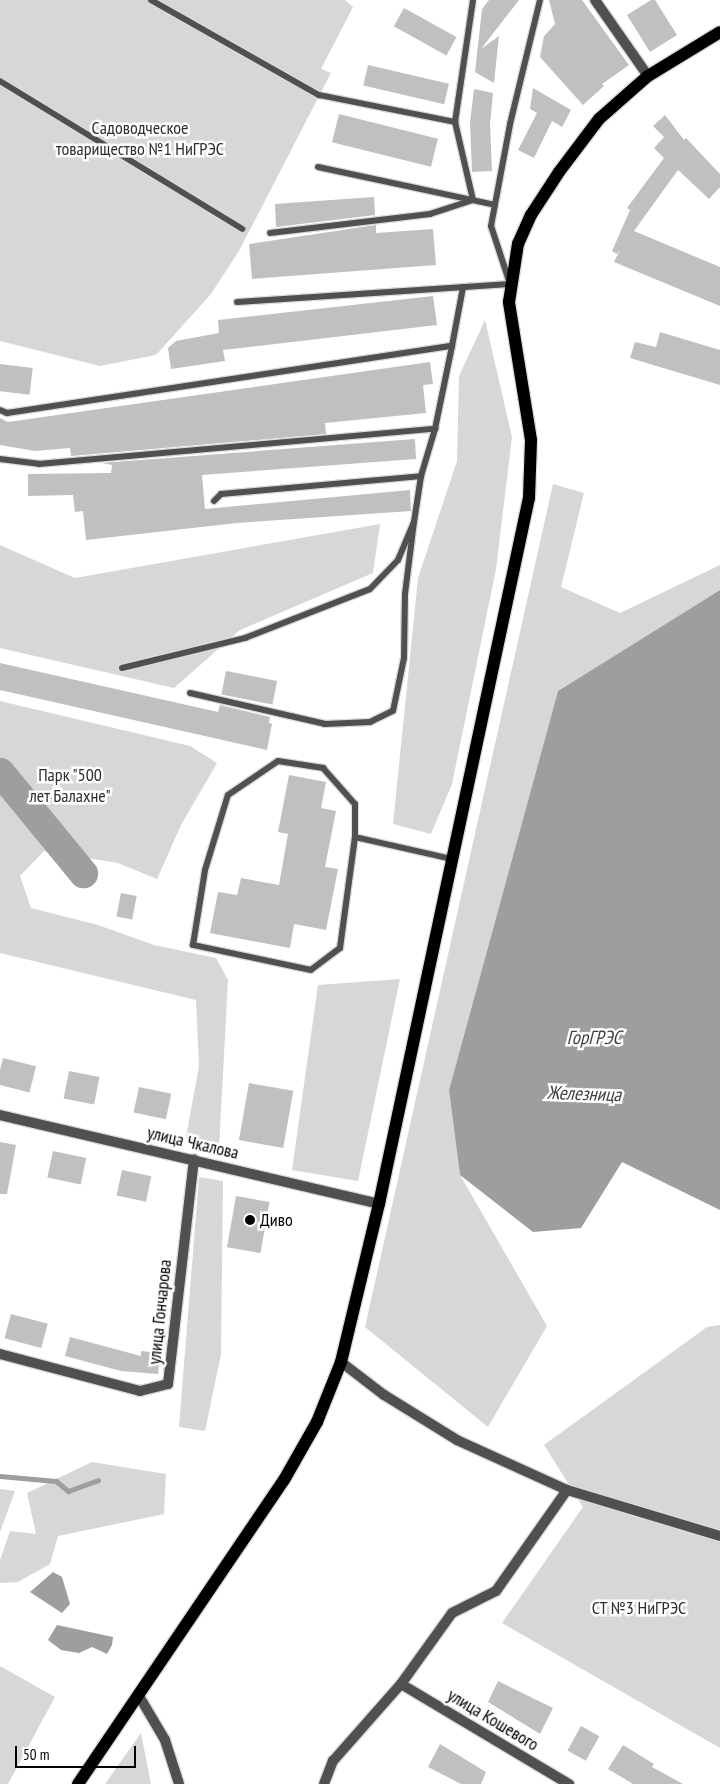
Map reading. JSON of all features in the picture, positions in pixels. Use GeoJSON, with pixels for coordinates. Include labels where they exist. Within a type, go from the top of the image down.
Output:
{"type":"FeatureCollection","features":[{"type":"Feature","properties":{"kind":"main road"},"geometry":{"type":"LineString","coordinates":[[78,1784],[284,1480],[317,1422],[341,1362],[379,1204],[454,859],[529,498],[531,440],[511,326],[510,284],[518,244],[531,215],[559,172],[599,119],[648,76],[717,36]]}},
{"type":"Feature","properties":{"kind":"street"},"geometry":{"type":"LineString","coordinates":[[595,0],[648,76]]}},
{"type":"Feature","properties":{"kind":"street","name":"улица Чкалова"},"geometry":{"type":"LineString","coordinates":[[0,1115],[379,1204]]}},
{"type":"Feature","properties":{"kind":"street","name":"улица Гончарова"},"geometry":{"type":"LineString","coordinates":[[0,1354],[140,1391],[168,1384],[194,1160]]}},
{"type":"Feature","properties":{"kind":"street"},"geometry":{"type":"LineString","coordinates":[[341,1362],[384,1395],[457,1440],[566,1490],[720,1536]]}},
{"type":"Feature","properties":{"kind":"street"},"geometry":{"type":"LineString","coordinates":[[324,1784],[333,1761],[401,1684],[452,1613],[496,1591],[566,1490]]}},
{"type":"Feature","properties":{"kind":"street","name":"улица Кошевого"},"geometry":{"type":"LineString","coordinates":[[401,1684],[569,1784]]}},
{"type":"Feature","properties":{"kind":"street"},"geometry":{"type":"LineString","coordinates":[[139,1696],[165,1740],[179,1784]]}},
{"type":"Feature","properties":{"kind":"lane"},"geometry":{"type":"LineString","coordinates":[[151,0],[319,95],[455,122]]}},
{"type":"Feature","properties":{"kind":"lane"},"geometry":{"type":"LineString","coordinates":[[473,0],[455,122],[473,200]]}},
{"type":"Feature","properties":{"kind":"lane"},"geometry":{"type":"LineString","coordinates":[[236,302],[510,284],[491,226],[510,124],[540,0]]}},
{"type":"Feature","properties":{"kind":"lane"},"geometry":{"type":"LineString","coordinates":[[0,81],[242,229]]}},
{"type":"Feature","properties":{"kind":"lane"},"geometry":{"type":"LineString","coordinates":[[318,167],[495,205]]}},
{"type":"Feature","properties":{"kind":"lane"},"geometry":{"type":"LineString","coordinates":[[270,233],[430,214],[473,200]]}},
{"type":"Feature","properties":{"kind":"lane"},"geometry":{"type":"LineString","coordinates":[[190,693],[325,724],[370,722],[393,711],[404,658],[405,594],[414,522],[422,476],[435,429],[463,287]]}},
{"type":"Feature","properties":{"kind":"lane"},"geometry":{"type":"LineString","coordinates":[[0,410],[7,413],[452,346]]}},
{"type":"Feature","properties":{"kind":"lane"},"geometry":{"type":"LineString","coordinates":[[0,459],[39,464],[435,429]]}},
{"type":"Feature","properties":{"kind":"lane"},"geometry":{"type":"LineString","coordinates":[[214,501],[221,494],[422,476]]}},
{"type":"Feature","properties":{"kind":"lane"},"geometry":{"type":"LineString","coordinates":[[122,668],[245,638],[370,589],[398,560],[414,522]]}},
{"type":"Feature","properties":{"kind":"lane"},"geometry":{"type":"LineString","coordinates":[[278,761],[323,768],[355,804],[355,837],[340,948],[311,970],[194,945],[205,870],[228,794],[278,761]]}},
{"type":"Feature","properties":{"kind":"lane"},"geometry":{"type":"LineString","coordinates":[[355,837],[454,859]]}},
{"type":"Feature","properties":{"kind":"green space","name":"Садоводческое товарищество №1 НиГРЭС"},"geometry":{"type":"Polygon","coordinates":[[[0,0],[345,0],[353,7],[321,69],[331,73],[239,251],[211,294],[156,355],[100,366],[0,341],[0,0]]]}},
{"type":"Feature","properties":{"kind":"green space"},"geometry":{"type":"Polygon","coordinates":[[[485,320],[512,437],[496,569],[452,784],[431,834],[393,824],[418,578],[457,461],[459,376],[485,320]]]}},
{"type":"Feature","properties":{"kind":"green space"},"geometry":{"type":"Polygon","coordinates":[[[553,484],[584,493],[561,587],[620,613],[720,565],[720,590],[558,691],[449,1090],[460,1175],[547,1326],[488,1427],[365,1327],[553,484]]]}},
{"type":"Feature","properties":{"kind":"green space"},"geometry":{"type":"Polygon","coordinates":[[[380,524],[373,573],[240,630],[174,688],[0,648],[0,545],[75,578],[380,524]]]}},
{"type":"Feature","properties":{"kind":"green space","name":"Парк \"500 лет Балахне\""},"geometry":{"type":"Polygon","coordinates":[[[0,701],[190,746],[217,763],[181,825],[157,879],[118,863],[44,851],[20,876],[31,908],[98,925],[154,945],[216,958],[228,980],[219,1148],[186,1137],[199,1066],[196,1000],[0,953],[0,701]]]}},
{"type":"Feature","properties":{"kind":"green space"},"geometry":{"type":"Polygon","coordinates":[[[400,979],[358,1181],[292,1170],[318,985],[400,979]]]}},
{"type":"Feature","properties":{"kind":"green space"},"geometry":{"type":"Polygon","coordinates":[[[199,1177],[223,1181],[221,1354],[205,1431],[179,1427],[199,1177]]]}},
{"type":"Feature","properties":{"kind":"green space","name":"СТ №3 НиГРЭС"},"geometry":{"type":"Polygon","coordinates":[[[720,1325],[720,1748],[502,1623],[583,1507],[544,1445],[707,1327],[720,1325]]]}},
{"type":"Feature","properties":{"kind":"green space"},"geometry":{"type":"Polygon","coordinates":[[[92,1462],[166,1474],[164,1514],[58,1536],[50,1564],[18,1582],[0,1583],[0,1560],[10,1531],[36,1534],[27,1493],[92,1462]]]}},
{"type":"Feature","properties":{"kind":"green space"},"geometry":{"type":"Polygon","coordinates":[[[0,1489],[15,1491],[0,1532],[0,1489]]]}},
{"type":"Feature","properties":{"kind":"green space"},"geometry":{"type":"Polygon","coordinates":[[[0,1666],[55,1697],[8,1784],[0,1784],[0,1666]]]}},
{"type":"Feature","properties":{"kind":"green space"},"geometry":{"type":"Polygon","coordinates":[[[141,1733],[151,1784],[105,1784],[141,1733]]]}},
{"type":"Feature","properties":{"kind":"water","name":"ГорГРЭС"},"geometry":{"type":"Polygon","coordinates":[[[720,590],[720,1210],[622,1162],[581,1228],[533,1232],[460,1175],[449,1090],[558,691],[720,590]]]}},
{"type":"Feature","properties":{"kind":"water"},"geometry":{"type":"Polygon","coordinates":[[[53,1572],[62,1577],[70,1604],[62,1613],[30,1592],[53,1572]]]}},
{"type":"Feature","properties":{"kind":"water"},"geometry":{"type":"Polygon","coordinates":[[[57,1625],[113,1637],[112,1645],[107,1654],[92,1647],[79,1653],[61,1650],[48,1640],[57,1625]]]}},
{"type":"Feature","properties":{"kind":"building"},"geometry":{"type":"Polygon","coordinates":[[[489,0],[519,0],[481,49],[499,36],[494,83],[475,72],[482,9],[489,0]]]}},
{"type":"Feature","properties":{"kind":"building"},"geometry":{"type":"Polygon","coordinates":[[[549,0],[582,0],[629,65],[602,84],[604,86],[583,105],[540,57],[544,36],[555,24],[549,0]]]}},
{"type":"Feature","properties":{"kind":"building"},"geometry":{"type":"Polygon","coordinates":[[[651,0],[655,0],[677,35],[650,52],[627,15],[651,0]]]}},
{"type":"Feature","properties":{"kind":"building"},"geometry":{"type":"Polygon","coordinates":[[[404,8],[456,37],[446,55],[394,26],[404,8]]]}},
{"type":"Feature","properties":{"kind":"building"},"geometry":{"type":"Polygon","coordinates":[[[368,65],[449,84],[444,104],[363,85],[368,65]]]}},
{"type":"Feature","properties":{"kind":"building"},"geometry":{"type":"Polygon","coordinates":[[[533,88],[571,110],[562,127],[552,121],[534,158],[518,150],[537,113],[530,109],[533,88]]]}},
{"type":"Feature","properties":{"kind":"building"},"geometry":{"type":"Polygon","coordinates":[[[474,89],[493,93],[490,124],[492,171],[472,172],[470,122],[474,89]]]}},
{"type":"Feature","properties":{"kind":"building"},"geometry":{"type":"Polygon","coordinates":[[[339,114],[438,139],[431,167],[332,142],[339,114]]]}},
{"type":"Feature","properties":{"kind":"building"},"geometry":{"type":"Polygon","coordinates":[[[665,115],[684,140],[686,138],[720,174],[720,187],[709,199],[678,170],[634,231],[720,267],[720,306],[614,262],[620,250],[617,254],[612,251],[630,210],[627,208],[664,158],[654,148],[664,137],[653,126],[665,115]]]}},
{"type":"Feature","properties":{"kind":"building"},"geometry":{"type":"Polygon","coordinates":[[[374,197],[375,215],[276,227],[275,204],[374,197]]]}},
{"type":"Feature","properties":{"kind":"building"},"geometry":{"type":"Polygon","coordinates":[[[376,225],[376,233],[433,229],[436,265],[252,279],[249,244],[376,225]]]}},
{"type":"Feature","properties":{"kind":"building"},"geometry":{"type":"Polygon","coordinates":[[[433,296],[437,325],[223,350],[225,361],[171,369],[168,348],[176,341],[219,333],[218,320],[433,296]]]}},
{"type":"Feature","properties":{"kind":"building"},"geometry":{"type":"Polygon","coordinates":[[[660,332],[720,350],[720,385],[630,358],[635,342],[656,347],[660,332]]]}},
{"type":"Feature","properties":{"kind":"building"},"geometry":{"type":"Polygon","coordinates":[[[430,362],[433,384],[423,385],[426,413],[325,423],[326,434],[71,456],[70,448],[35,451],[0,445],[0,418],[8,422],[430,362]]]}},
{"type":"Feature","properties":{"kind":"building"},"geometry":{"type":"Polygon","coordinates":[[[0,364],[33,368],[29,395],[0,391],[0,364]]]}},
{"type":"Feature","properties":{"kind":"building"},"geometry":{"type":"Polygon","coordinates":[[[415,439],[416,459],[202,475],[205,509],[410,490],[411,511],[237,523],[86,540],[83,511],[75,512],[73,495],[28,496],[28,474],[111,473],[112,465],[102,463],[415,439]]]}},
{"type":"Feature","properties":{"kind":"building"},"geometry":{"type":"Polygon","coordinates":[[[0,663],[218,712],[220,705],[270,717],[269,723],[272,724],[267,750],[0,690],[0,663]]]}},
{"type":"Feature","properties":{"kind":"building"},"geometry":{"type":"Polygon","coordinates":[[[226,671],[277,681],[272,704],[221,695],[226,671]]]}},
{"type":"Feature","properties":{"kind":"building"},"geometry":{"type":"Polygon","coordinates":[[[289,775],[326,782],[321,808],[336,811],[325,867],[338,869],[326,930],[294,924],[290,948],[210,933],[218,892],[237,895],[241,878],[279,885],[288,834],[278,832],[289,775]]]}},
{"type":"Feature","properties":{"kind":"building"},"geometry":{"type":"Polygon","coordinates":[[[121,893],[137,896],[132,920],[116,917],[121,893]]]}},
{"type":"Feature","properties":{"kind":"building"},"geometry":{"type":"Polygon","coordinates":[[[3,1058],[36,1066],[29,1092],[0,1085],[0,1070],[3,1058]]]}},
{"type":"Feature","properties":{"kind":"building"},"geometry":{"type":"Polygon","coordinates":[[[69,1071],[99,1077],[94,1104],[64,1098],[69,1071]]]}},
{"type":"Feature","properties":{"kind":"building"},"geometry":{"type":"Polygon","coordinates":[[[249,1083],[293,1091],[283,1148],[239,1140],[249,1083]]]}},
{"type":"Feature","properties":{"kind":"building"},"geometry":{"type":"Polygon","coordinates":[[[139,1087],[171,1094],[166,1119],[134,1112],[139,1087]]]}},
{"type":"Feature","properties":{"kind":"building"},"geometry":{"type":"Polygon","coordinates":[[[0,1142],[16,1145],[7,1194],[0,1194],[0,1142]]]}},
{"type":"Feature","properties":{"kind":"building"},"geometry":{"type":"Polygon","coordinates":[[[53,1151],[86,1158],[81,1184],[47,1177],[53,1151]]]}},
{"type":"Feature","properties":{"kind":"building"},"geometry":{"type":"Polygon","coordinates":[[[122,1170],[151,1176],[146,1202],[117,1195],[122,1170]]]}},
{"type":"Feature","properties":{"kind":"building"},"geometry":{"type":"Polygon","coordinates":[[[236,1196],[269,1202],[260,1253],[227,1247],[236,1196]]]}},
{"type":"Feature","properties":{"kind":"building"},"geometry":{"type":"Polygon","coordinates":[[[11,1314],[48,1324],[41,1348],[5,1338],[11,1314]]]}},
{"type":"Feature","properties":{"kind":"building"},"geometry":{"type":"Polygon","coordinates":[[[70,1337],[141,1356],[141,1351],[160,1353],[158,1374],[121,1371],[65,1356],[70,1337]]]}},
{"type":"Feature","properties":{"kind":"building"},"geometry":{"type":"Polygon","coordinates":[[[498,1681],[553,1708],[540,1734],[488,1702],[498,1681]]]}},
{"type":"Feature","properties":{"kind":"building"},"geometry":{"type":"Polygon","coordinates":[[[581,1726],[599,1736],[586,1761],[567,1750],[581,1726]]]}},
{"type":"Feature","properties":{"kind":"building"},"geometry":{"type":"Polygon","coordinates":[[[440,1744],[486,1772],[481,1784],[461,1784],[428,1767],[440,1744]]]}},
{"type":"Feature","properties":{"kind":"building"},"geometry":{"type":"Polygon","coordinates":[[[623,1745],[654,1764],[652,1767],[683,1784],[633,1784],[608,1769],[623,1745]]]}},
{"type":"Feature","properties":{"kind":"waterway","name":"Железница"},"geometry":{"type":"LineString","coordinates":[[0,772],[83,873]]}},
{"type":"Feature","properties":{"kind":"waterway"},"geometry":{"type":"LineString","coordinates":[[0,1476],[56,1481],[68,1491],[98,1480]]}},
{"type":"Feature","properties":{"kind":"place","name":"Диво"},"geometry":{"type":"Point","coordinates":[250,1220]}}]}
